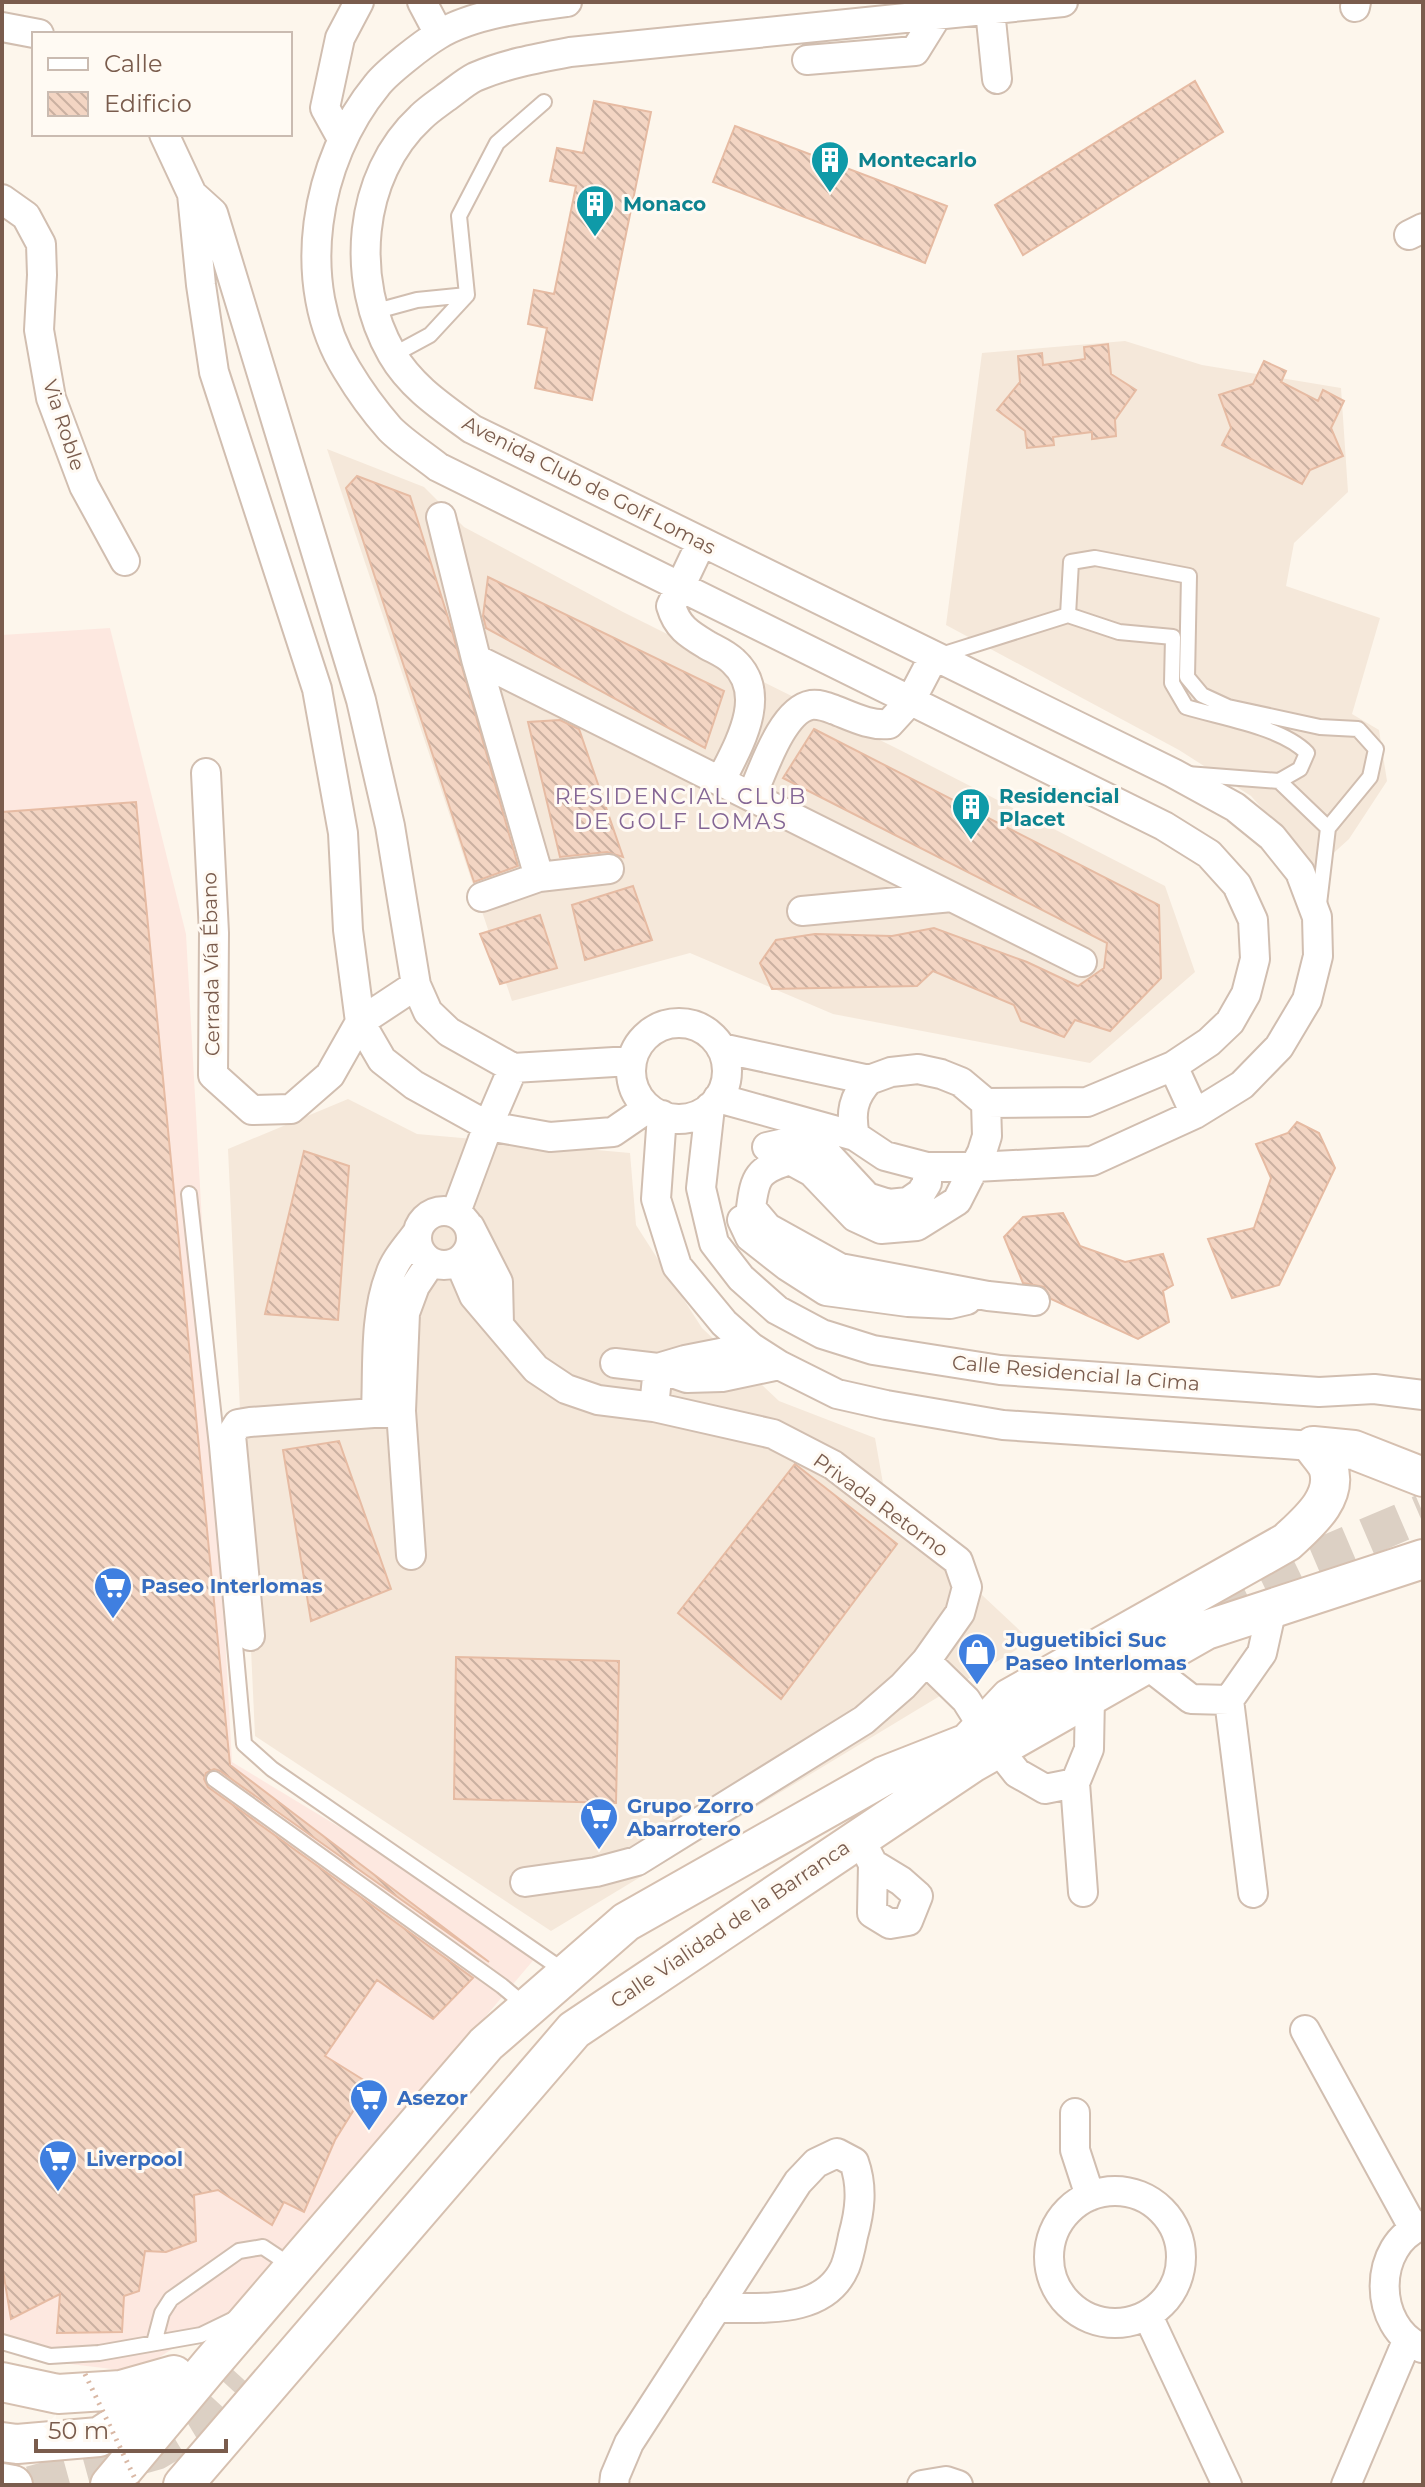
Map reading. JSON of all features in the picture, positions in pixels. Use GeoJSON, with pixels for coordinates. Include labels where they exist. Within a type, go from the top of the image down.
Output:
{"type":"FeatureCollection","features":[{"type":"Feature","properties":{"kind":"main road"},"geometry":{"type":"LineString","coordinates":[[1313,1446],[1354,1450],[1423,1477]]}},
{"type":"Feature","properties":{"kind":"main road"},"geometry":{"type":"LineString","coordinates":[[982,1740],[1010,1698],[1287,1542],[1321,1509],[1330,1482],[1327,1466],[1313,1446]]}},
{"type":"Feature","properties":{"kind":"main road","name":"Calle Vialidad de la Barranca"},"geometry":{"type":"LineString","coordinates":[[110,2485],[227,2371],[260,2306],[486,2044],[626,1922],[884,1776],[982,1740],[1075,1694],[1146,1664],[1206,1630],[1423,1559]]}},
{"type":"Feature","properties":{"kind":"main road","name":"Calle Vialidad de la Barranca"},"geometry":{"type":"LineString","coordinates":[[183,2485],[574,2030],[866,1851],[982,1740]]}},
{"type":"Feature","properties":{"kind":"main road"},"geometry":{"type":"LineString","coordinates":[[2,2442],[17,2444],[99,2437],[227,2371],[467,2125],[552,2055]]}},
{"type":"Feature","properties":{"kind":"main road"},"geometry":{"type":"LineString","coordinates":[[2,2382],[58,2394],[121,2390],[227,2371]]}},
{"type":"Feature","properties":{"kind":"main road"},"geometry":{"type":"LineString","coordinates":[[2,2483],[13,2485]]}},
{"type":"Feature","properties":{"kind":"street"},"geometry":{"type":"LineString","coordinates":[[341,137],[325,108],[340,38],[359,2]]}},
{"type":"Feature","properties":{"kind":"street"},"geometry":{"type":"LineString","coordinates":[[422,2],[439,34]]}},
{"type":"Feature","properties":{"kind":"street"},"geometry":{"type":"LineString","coordinates":[[565,2],[498,12],[439,34],[378,83],[341,137],[323,187],[316,242],[318,284],[327,324],[346,368],[391,430],[438,467],[1164,826],[1209,854],[1237,885],[1253,920],[1255,959],[1246,994],[1230,1022],[1209,1042],[1173,1066],[1087,1102],[986,1103],[961,1082],[941,1074],[918,1069],[891,1072],[869,1080],[858,1091],[853,1105],[855,1136]]}},
{"type":"Feature","properties":{"kind":"street","name":"Avenida Club de Golf Lomas"},"geometry":{"type":"LineString","coordinates":[[714,1103],[855,1136],[885,1156],[927,1167],[1092,1161],[1195,1114],[1242,1085],[1279,1047],[1307,1000],[1318,956],[1317,917],[1300,872],[1272,837],[1235,807],[1173,773],[933,658],[472,429],[422,393],[393,355],[373,312],[364,247],[371,201],[390,156],[420,118],[473,78],[523,61],[570,52],[1063,2]]}},
{"type":"Feature","properties":{"kind":"street"},"geometry":{"type":"LineString","coordinates":[[990,10],[997,79]]}},
{"type":"Feature","properties":{"kind":"street"},"geometry":{"type":"LineString","coordinates":[[807,60],[915,51],[938,14]]}},
{"type":"Feature","properties":{"kind":"street"},"geometry":{"type":"LineString","coordinates":[[2,27],[32,33]]}},
{"type":"Feature","properties":{"kind":"street"},"geometry":{"type":"LineString","coordinates":[[165,136],[192,194],[214,372],[317,689],[343,833],[348,930],[360,1022],[382,1060],[414,1085],[488,1126],[550,1137],[613,1132],[655,1112],[687,1118],[714,1103],[727,1074],[721,1048],[698,1027],[677,1022],[647,1034],[634,1051],[631,1061],[633,1087],[655,1112],[656,1199],[677,1266],[724,1323],[751,1347],[837,1394],[886,1405],[1003,1425],[1313,1446]]}},
{"type":"Feature","properties":{"kind":"street"},"geometry":{"type":"LineString","coordinates":[[192,194],[213,213],[361,700],[390,826],[416,985],[428,1012],[449,1032],[513,1068],[631,1061]]}},
{"type":"Feature","properties":{"kind":"street","name":"Via Roble"},"geometry":{"type":"LineString","coordinates":[[2,199],[26,216],[41,244],[39,330],[51,398],[84,486],[125,561]]}},
{"type":"Feature","properties":{"kind":"street"},"geometry":{"type":"LineString","coordinates":[[441,517],[476,659],[539,877]]}},
{"type":"Feature","properties":{"kind":"street"},"geometry":{"type":"LineString","coordinates":[[701,543],[671,606],[675,620],[686,632],[731,658],[745,676],[750,695],[744,734],[721,780]]}},
{"type":"Feature","properties":{"kind":"street"},"geometry":{"type":"LineString","coordinates":[[752,795],[786,722],[797,710],[821,705],[876,725],[889,724],[911,700],[933,658]]}},
{"type":"Feature","properties":{"kind":"street"},"geometry":{"type":"LineString","coordinates":[[476,659],[1082,962]]}},
{"type":"Feature","properties":{"kind":"street","name":"Cerrada Vía Ébano"},"geometry":{"type":"LineString","coordinates":[[206,773],[214,933],[213,1075],[252,1110],[291,1109],[330,1075],[360,1022],[416,985]]}},
{"type":"Feature","properties":{"kind":"street"},"geometry":{"type":"LineString","coordinates":[[482,897],[539,877],[609,869]]}},
{"type":"Feature","properties":{"kind":"street"},"geometry":{"type":"LineString","coordinates":[[802,911],[953,897]]}},
{"type":"Feature","properties":{"kind":"street"},"geometry":{"type":"LineString","coordinates":[[721,1048],[869,1080]]}},
{"type":"Feature","properties":{"kind":"street"},"geometry":{"type":"LineString","coordinates":[[1173,1066],[1195,1114]]}},
{"type":"Feature","properties":{"kind":"street"},"geometry":{"type":"LineString","coordinates":[[417,1233],[418,1249],[431,1262],[445,1265],[459,1261],[469,1250],[472,1236],[462,1217],[488,1126],[513,1068]]}},
{"type":"Feature","properties":{"kind":"street","name":"Calle Residencial la Cima"},"geometry":{"type":"LineString","coordinates":[[714,1103],[701,1188],[714,1243],[741,1278],[777,1310],[822,1334],[873,1350],[1000,1370],[1319,1392],[1374,1389],[1423,1395]]}},
{"type":"Feature","properties":{"kind":"street"},"geometry":{"type":"LineString","coordinates":[[986,1103],[987,1136],[957,1201],[917,1226],[881,1229],[855,1217],[812,1172],[790,1160],[766,1167],[754,1183],[751,1208],[768,1228],[840,1268],[988,1296],[1035,1301]]}},
{"type":"Feature","properties":{"kind":"street"},"geometry":{"type":"LineString","coordinates":[[927,1167],[927,1183],[921,1193],[908,1202],[889,1204],[867,1197],[827,1154],[798,1140],[758,1150],[741,1183],[738,1211],[750,1237],[826,1291],[950,1304],[988,1296]]}},
{"type":"Feature","properties":{"kind":"street"},"geometry":{"type":"LineString","coordinates":[[411,1555],[389,1411],[393,1311],[390,1272],[425,1218],[440,1211],[462,1217],[498,1282],[499,1324]]}},
{"type":"Feature","properties":{"kind":"street","name":"Privada Retorno"},"geometry":{"type":"LineString","coordinates":[[459,1261],[474,1296],[536,1369],[566,1389],[598,1400],[654,1407],[773,1434],[833,1465],[958,1561],[967,1587],[960,1613],[926,1661],[894,1696],[864,1720],[637,1861],[606,1870],[525,1882]]}},
{"type":"Feature","properties":{"kind":"street"},"geometry":{"type":"LineString","coordinates":[[393,1311],[431,1262]]}},
{"type":"Feature","properties":{"kind":"street"},"geometry":{"type":"LineString","coordinates":[[658,1368],[751,1347]]}},
{"type":"Feature","properties":{"kind":"street"},"geometry":{"type":"LineString","coordinates":[[615,1363],[658,1368],[687,1378],[722,1377],[779,1365]]}},
{"type":"Feature","properties":{"kind":"street"},"geometry":{"type":"LineString","coordinates":[[654,1407],[658,1368]]}},
{"type":"Feature","properties":{"kind":"street"},"geometry":{"type":"LineString","coordinates":[[250,1636],[231,1435],[238,1424],[250,1422],[389,1411]]}},
{"type":"Feature","properties":{"kind":"street"},"geometry":{"type":"LineString","coordinates":[[1253,1893],[1229,1700],[1262,1653],[1272,1608]]}},
{"type":"Feature","properties":{"kind":"street"},"geometry":{"type":"LineString","coordinates":[[926,1661],[966,1700],[982,1740],[1017,1773],[1045,1789],[1075,1783]]}},
{"type":"Feature","properties":{"kind":"street"},"geometry":{"type":"LineString","coordinates":[[1146,1664],[1191,1699],[1229,1700]]}},
{"type":"Feature","properties":{"kind":"street"},"geometry":{"type":"LineString","coordinates":[[1075,1694],[1089,1749],[1075,1783],[1083,1892]]}},
{"type":"Feature","properties":{"kind":"street"},"geometry":{"type":"LineString","coordinates":[[866,1851],[918,1896],[908,1921],[890,1924],[872,1913],[866,1851]]}},
{"type":"Feature","properties":{"kind":"street"},"geometry":{"type":"LineString","coordinates":[[1305,2030],[1418,2227],[1392,2253],[1383,2284],[1389,2316],[1415,2345],[1346,2485]]}},
{"type":"Feature","properties":{"kind":"street"},"geometry":{"type":"LineString","coordinates":[[1075,2113],[1075,2150],[1090,2196]]}},
{"type":"Feature","properties":{"kind":"street"},"geometry":{"type":"LineString","coordinates":[[614,2485],[629,2443],[716,2308],[798,2182],[816,2163],[837,2153],[854,2162],[860,2180],[858,2217],[845,2268],[828,2290],[793,2307],[716,2308]]}},
{"type":"Feature","properties":{"kind":"street"},"geometry":{"type":"LineString","coordinates":[[1115,2191],[1139,2195],[1161,2209],[1175,2229],[1182,2253],[1179,2278],[1167,2300],[1148,2316],[1122,2324],[1095,2321],[1071,2307],[1055,2286],[1049,2260],[1053,2233],[1068,2211],[1090,2196],[1115,2191]]}},
{"type":"Feature","properties":{"kind":"street"},"geometry":{"type":"LineString","coordinates":[[1148,2316],[1227,2485]]}},
{"type":"Feature","properties":{"kind":"street"},"geometry":{"type":"LineString","coordinates":[[922,2485],[946,2481],[958,2485]]}},
{"type":"Feature","properties":{"kind":"lane"},"geometry":{"type":"LineString","coordinates":[[393,355],[430,335],[467,295],[459,216],[497,143],[544,102]]}},
{"type":"Feature","properties":{"kind":"lane"},"geometry":{"type":"LineString","coordinates":[[373,312],[417,300],[467,295]]}},
{"type":"Feature","properties":{"kind":"lane"},"geometry":{"type":"LineString","coordinates":[[1068,615],[1071,562],[1095,558],[1189,576],[1172,683],[1186,707],[1278,733],[1296,741],[1307,753],[1300,769],[1279,781],[1173,773]]}},
{"type":"Feature","properties":{"kind":"lane"},"geometry":{"type":"LineString","coordinates":[[933,658],[1068,615],[1119,632],[1181,637]]}},
{"type":"Feature","properties":{"kind":"lane"},"geometry":{"type":"LineString","coordinates":[[1181,637],[1187,677],[1202,695],[1228,707],[1320,727],[1358,729],[1376,749],[1370,777],[1328,828],[1317,917]]}},
{"type":"Feature","properties":{"kind":"lane"},"geometry":{"type":"LineString","coordinates":[[1279,781],[1328,828]]}},
{"type":"Feature","properties":{"kind":"lane"},"geometry":{"type":"LineString","coordinates":[[189,1194],[217,1446],[244,1744],[272,1769],[568,1973]]}},
{"type":"Feature","properties":{"kind":"lane"},"geometry":{"type":"LineString","coordinates":[[214,1779],[502,1986],[527,2008]]}},
{"type":"Feature","properties":{"kind":"lane"},"geometry":{"type":"LineString","coordinates":[[154,2343],[162,2313],[171,2299],[239,2251],[263,2247],[294,2267]]}},
{"type":"Feature","properties":{"kind":"lane"},"geometry":{"type":"LineString","coordinates":[[2,2342],[50,2356],[99,2353],[201,2335],[260,2306]]}},
{"type":"Feature","properties":{"kind":"path"},"geometry":{"type":"LineString","coordinates":[[85,2374],[138,2485]]}},
{"type":"Feature","properties":{"kind":"shaded area","name":"Residencial Placet"},"geometry":{"type":"Polygon","coordinates":[[[1125,341],[1202,365],[1341,388],[1348,492],[1294,543],[1286,586],[1380,618],[1352,714],[1379,730],[1387,781],[1349,839],[1316,869],[1251,796],[1179,750],[946,625],[982,353],[1125,341]]]}},
{"type":"Feature","properties":{"kind":"shaded area","name":"Residencial Placet"},"geometry":{"type":"Polygon","coordinates":[[[327,449],[424,487],[464,527],[623,612],[1165,886],[1195,972],[1090,1063],[833,1014],[690,953],[512,1001],[327,449]]]}},
{"type":"Feature","properties":{"kind":"shaded area","name":"Paseo Interlomas"},"geometry":{"type":"Polygon","coordinates":[[[110,628],[186,934],[232,1762],[542,1950],[242,2303],[137,2372],[28,2359],[2,2346],[2,635],[110,628]]]}},
{"type":"Feature","properties":{"kind":"shaded area"},"geometry":{"type":"Polygon","coordinates":[[[348,1099],[417,1134],[630,1153],[636,1225],[702,1328],[779,1401],[875,1438],[887,1506],[1031,1641],[551,1931],[255,1736],[228,1149],[348,1099]]]}},
{"type":"Feature","properties":{"kind":"building"},"geometry":{"type":"Polygon","coordinates":[[[1195,81],[1223,132],[1023,255],[995,205],[1195,81]]]}},
{"type":"Feature","properties":{"kind":"building","name":"Monaco"},"geometry":{"type":"Polygon","coordinates":[[[594,101],[651,112],[592,400],[535,388],[547,328],[528,324],[534,290],[554,294],[576,186],[550,181],[557,148],[583,153],[594,101]]]}},
{"type":"Feature","properties":{"kind":"building","name":"Montecarlo"},"geometry":{"type":"Polygon","coordinates":[[[735,126],[947,206],[925,263],[713,182],[735,126]]]}},
{"type":"Feature","properties":{"kind":"building"},"geometry":{"type":"Polygon","coordinates":[[[1108,344],[1111,374],[1136,390],[1115,420],[1116,436],[1092,439],[1092,432],[1053,437],[1054,445],[1027,448],[1025,431],[997,410],[1020,382],[1018,356],[1042,353],[1043,365],[1085,359],[1084,347],[1108,344]]]}},
{"type":"Feature","properties":{"kind":"building"},"geometry":{"type":"Polygon","coordinates":[[[1264,361],[1286,371],[1281,382],[1318,401],[1323,390],[1344,401],[1331,428],[1343,456],[1310,470],[1302,484],[1222,445],[1231,428],[1219,395],[1253,384],[1264,361]]]}},
{"type":"Feature","properties":{"kind":"building"},"geometry":{"type":"Polygon","coordinates":[[[357,476],[410,496],[450,624],[518,866],[474,882],[346,488],[357,476]]]}},
{"type":"Feature","properties":{"kind":"building"},"geometry":{"type":"Polygon","coordinates":[[[488,577],[724,691],[705,748],[486,628],[483,616],[488,577]]]}},
{"type":"Feature","properties":{"kind":"building"},"geometry":{"type":"Polygon","coordinates":[[[560,720],[579,729],[623,857],[607,852],[560,857],[528,722],[560,720]]]}},
{"type":"Feature","properties":{"kind":"building","name":"Residencial Placet"},"geometry":{"type":"Polygon","coordinates":[[[814,729],[1159,905],[1161,978],[1110,1031],[1075,1020],[1064,1037],[1021,1021],[1014,1005],[933,971],[917,986],[772,989],[760,963],[776,940],[815,934],[892,936],[934,928],[1027,962],[1078,986],[1104,968],[1107,943],[783,778],[814,729]]]}},
{"type":"Feature","properties":{"kind":"building","name":"Paseo Interlomas"},"geometry":{"type":"Polygon","coordinates":[[[136,802],[230,1765],[489,1962],[220,1771],[214,1769],[206,1773],[204,1779],[208,1787],[473,1978],[433,2019],[377,1980],[325,2056],[370,2084],[335,2140],[304,2212],[284,2202],[272,2225],[218,2190],[194,2195],[196,2241],[166,2252],[145,2251],[139,2291],[124,2296],[122,2332],[57,2333],[60,2294],[11,2319],[2,2265],[2,812],[136,802]]]}},
{"type":"Feature","properties":{"kind":"building"},"geometry":{"type":"Polygon","coordinates":[[[633,886],[652,940],[585,960],[572,905],[633,886]]]}},
{"type":"Feature","properties":{"kind":"building"},"geometry":{"type":"Polygon","coordinates":[[[540,915],[557,968],[500,984],[480,934],[540,915]]]}},
{"type":"Feature","properties":{"kind":"building"},"geometry":{"type":"Polygon","coordinates":[[[1297,1122],[1319,1133],[1335,1168],[1279,1285],[1232,1298],[1208,1239],[1254,1228],[1271,1178],[1256,1144],[1288,1133],[1297,1122]]]}},
{"type":"Feature","properties":{"kind":"building"},"geometry":{"type":"Polygon","coordinates":[[[304,1151],[349,1166],[338,1320],[265,1314],[304,1151]]]}},
{"type":"Feature","properties":{"kind":"building"},"geometry":{"type":"Polygon","coordinates":[[[1063,1213],[1080,1246],[1125,1262],[1163,1254],[1173,1285],[1163,1291],[1169,1322],[1138,1339],[1051,1299],[1044,1287],[1023,1283],[1004,1237],[1023,1217],[1063,1213]]]}},
{"type":"Feature","properties":{"kind":"building"},"geometry":{"type":"Polygon","coordinates":[[[339,1441],[391,1589],[311,1621],[283,1450],[339,1441]]]}},
{"type":"Feature","properties":{"kind":"building"},"geometry":{"type":"Polygon","coordinates":[[[795,1464],[897,1544],[781,1699],[678,1613],[795,1464]]]}},
{"type":"Feature","properties":{"kind":"building"},"geometry":{"type":"Polygon","coordinates":[[[456,1657],[619,1661],[616,1803],[454,1799],[456,1657]]]}},
{"type":"Feature","properties":{"kind":"tunnel"},"geometry":{"type":"LineString","coordinates":[[1160,1633],[1299,1566],[1423,1513]]}},
{"type":"Feature","properties":{"kind":"tunnel"},"geometry":{"type":"LineString","coordinates":[[31,2485],[156,2451],[199,2425],[242,2378]]}},
{"type":"Feature","properties":{"kind":"place","name":"Montecarlo"},"geometry":{"type":"Point","coordinates":[830,194]}},
{"type":"Feature","properties":{"kind":"place","name":"Monaco"},"geometry":{"type":"Point","coordinates":[595,238]}},
{"type":"Feature","properties":{"kind":"place","name":"Residencial Placet"},"geometry":{"type":"Point","coordinates":[971,841]}},
{"type":"Feature","properties":{"kind":"place","name":"Paseo Interlomas"},"geometry":{"type":"Point","coordinates":[113,1620]}},
{"type":"Feature","properties":{"kind":"place","name":"Juguetibici Suc Paseo Interlomas"},"geometry":{"type":"Point","coordinates":[977,1686]}},
{"type":"Feature","properties":{"kind":"place","name":"Grupo Zorro Abarrotero"},"geometry":{"type":"Point","coordinates":[599,1851]}},
{"type":"Feature","properties":{"kind":"place","name":"Asezor"},"geometry":{"type":"Point","coordinates":[369,2132]}},
{"type":"Feature","properties":{"kind":"place","name":"Liverpool"},"geometry":{"type":"Point","coordinates":[58,2193]}},
{"type":"Feature","properties":{"kind":"district","name":"RESIDENCIAL CLUB DE GOLF LOMAS"},"geometry":{"type":"Point","coordinates":[681,808]}}]}
